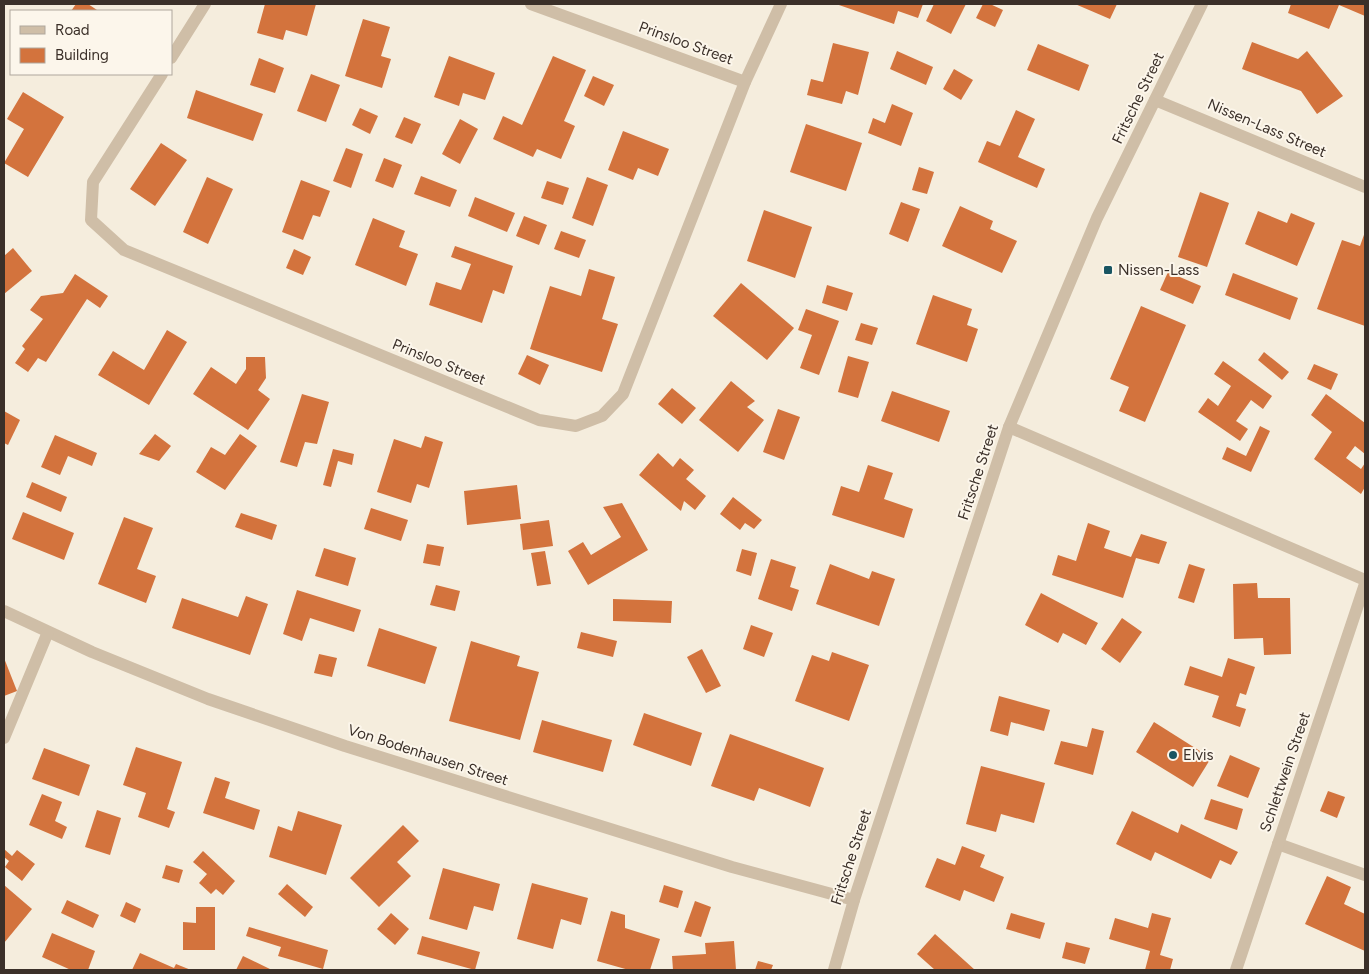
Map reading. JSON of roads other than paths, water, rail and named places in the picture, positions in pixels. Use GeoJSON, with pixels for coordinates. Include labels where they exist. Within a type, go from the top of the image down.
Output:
{"type":"FeatureCollection","features":[{"type":"Feature","properties":{"kind":"street"},"geometry":{"type":"LineString","coordinates":[[172,56],[205,4]]}},
{"type":"Feature","properties":{"kind":"street","name":"Prinsloo Street"},"geometry":{"type":"LineString","coordinates":[[531,4],[745,82]]}},
{"type":"Feature","properties":{"kind":"street","name":"Prinsloo Street"},"geometry":{"type":"LineString","coordinates":[[161,75],[93,182],[91,220],[124,250],[539,420],[576,426],[602,416],[623,394],[745,82],[780,4]]}},
{"type":"Feature","properties":{"kind":"street","name":"Fritsche Street"},"geometry":{"type":"LineString","coordinates":[[834,970],[854,900],[1009,428],[1097,218],[1202,4]]}},
{"type":"Feature","properties":{"kind":"street","name":"Nissen-Lass Street"},"geometry":{"type":"LineString","coordinates":[[1156,100],[1365,187]]}},
{"type":"Feature","properties":{"kind":"street"},"geometry":{"type":"LineString","coordinates":[[1009,428],[1365,580]]}},
{"type":"Feature","properties":{"kind":"street","name":"Schlettwein Street"},"geometry":{"type":"LineString","coordinates":[[1236,970],[1365,584]]}},
{"type":"Feature","properties":{"kind":"street","name":"Von Bodenhausen Street"},"geometry":{"type":"LineString","coordinates":[[4,611],[92,652],[208,699],[345,746],[732,867],[854,900]]}},
{"type":"Feature","properties":{"kind":"street"},"geometry":{"type":"LineString","coordinates":[[4,738],[48,632]]}},
{"type":"Feature","properties":{"kind":"street"},"geometry":{"type":"LineString","coordinates":[[1278,844],[1365,876]]}},
{"type":"Feature","properties":{"kind":"place","name":"Nissen-Lass"},"geometry":{"type":"Point","coordinates":[1108,270]}},
{"type":"Feature","properties":{"kind":"place","name":"Elvis"},"geometry":{"type":"Point","coordinates":[1173,755]}}]}
